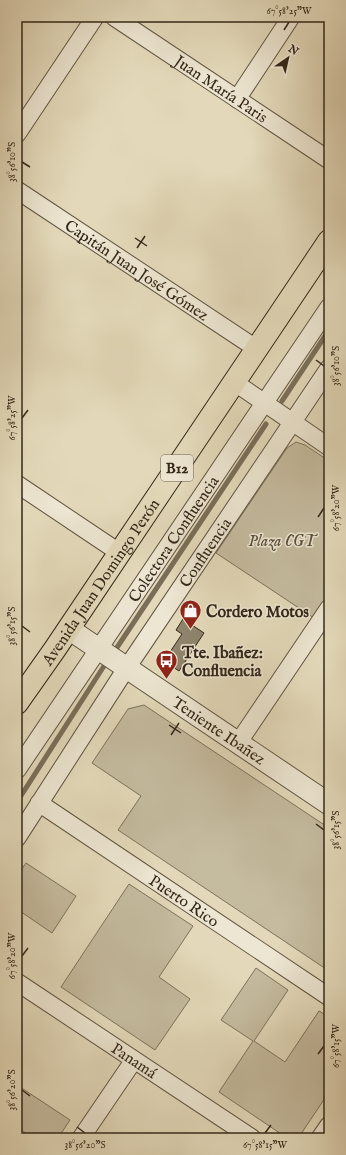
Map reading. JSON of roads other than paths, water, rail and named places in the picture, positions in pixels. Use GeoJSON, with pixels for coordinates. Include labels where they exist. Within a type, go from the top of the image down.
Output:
{"type":"FeatureCollection","features":[{"type":"Feature","properties":{"kind":"main road","name":"Avenida Juan Domingo Perón"},"geometry":{"type":"LineString","coordinates":[[17,703],[69,629],[329,241]]}},
{"type":"Feature","properties":{"kind":"street"},"geometry":{"type":"LineString","coordinates":[[17,134],[95,17]]}},
{"type":"Feature","properties":{"kind":"street","name":"Juan María Paris"},"geometry":{"type":"LineString","coordinates":[[114,17],[329,160]]}},
{"type":"Feature","properties":{"kind":"street"},"geometry":{"type":"LineString","coordinates":[[236,98],[292,17]]}},
{"type":"Feature","properties":{"kind":"street","name":"Capitán Juan José Gómez"},"geometry":{"type":"LineString","coordinates":[[17,190],[257,349]]}},
{"type":"Feature","properties":{"kind":"street","name":"Colectora Confluencia"},"geometry":{"type":"LineString","coordinates":[[17,770],[329,307]]}},
{"type":"Feature","properties":{"kind":"street","name":"Confluencia"},"geometry":{"type":"LineString","coordinates":[[17,838],[126,668],[329,368]]}},
{"type":"Feature","properties":{"kind":"street"},"geometry":{"type":"LineString","coordinates":[[234,382],[329,446]]}},
{"type":"Feature","properties":{"kind":"street"},"geometry":{"type":"LineString","coordinates":[[17,484],[120,552]]}},
{"type":"Feature","properties":{"kind":"street"},"geometry":{"type":"LineString","coordinates":[[238,743],[329,608]]}},
{"type":"Feature","properties":{"kind":"street","name":"Teniente Ibañez"},"geometry":{"type":"LineString","coordinates":[[69,629],[329,804]]}},
{"type":"Feature","properties":{"kind":"street","name":"Puerto Rico"},"geometry":{"type":"LineString","coordinates":[[39,804],[329,997]]}},
{"type":"Feature","properties":{"kind":"street","name":"Panamá"},"geometry":{"type":"LineString","coordinates":[[17,982],[252,1138]]}},
{"type":"Feature","properties":{"kind":"street"},"geometry":{"type":"LineString","coordinates":[[81,1138],[134,1060]]}},
{"type":"Feature","properties":{"kind":"street"},"geometry":{"type":"LineString","coordinates":[[320,1138],[329,1125]]}},
{"type":"Feature","properties":{"kind":"waterway"},"geometry":{"type":"LineString","coordinates":[[282,401],[329,330]]}},
{"type":"Feature","properties":{"kind":"waterway"},"geometry":{"type":"LineString","coordinates":[[116,649],[266,424]]}},
{"type":"Feature","properties":{"kind":"waterway"},"geometry":{"type":"LineString","coordinates":[[17,802],[104,666]]}},
{"type":"Feature","properties":{"kind":"place","name":"Cordero Motos"},"geometry":{"type":"Point","coordinates":[190,630]}},
{"type":"Feature","properties":{"kind":"place","name":"Tte. Ibañez: Confluencia"},"geometry":{"type":"Point","coordinates":[167,680]}},
{"type":"Feature","properties":{"kind":"park label","name":"Plaza CGT"},"geometry":{"type":"Point","coordinates":[282,540]}}]}
